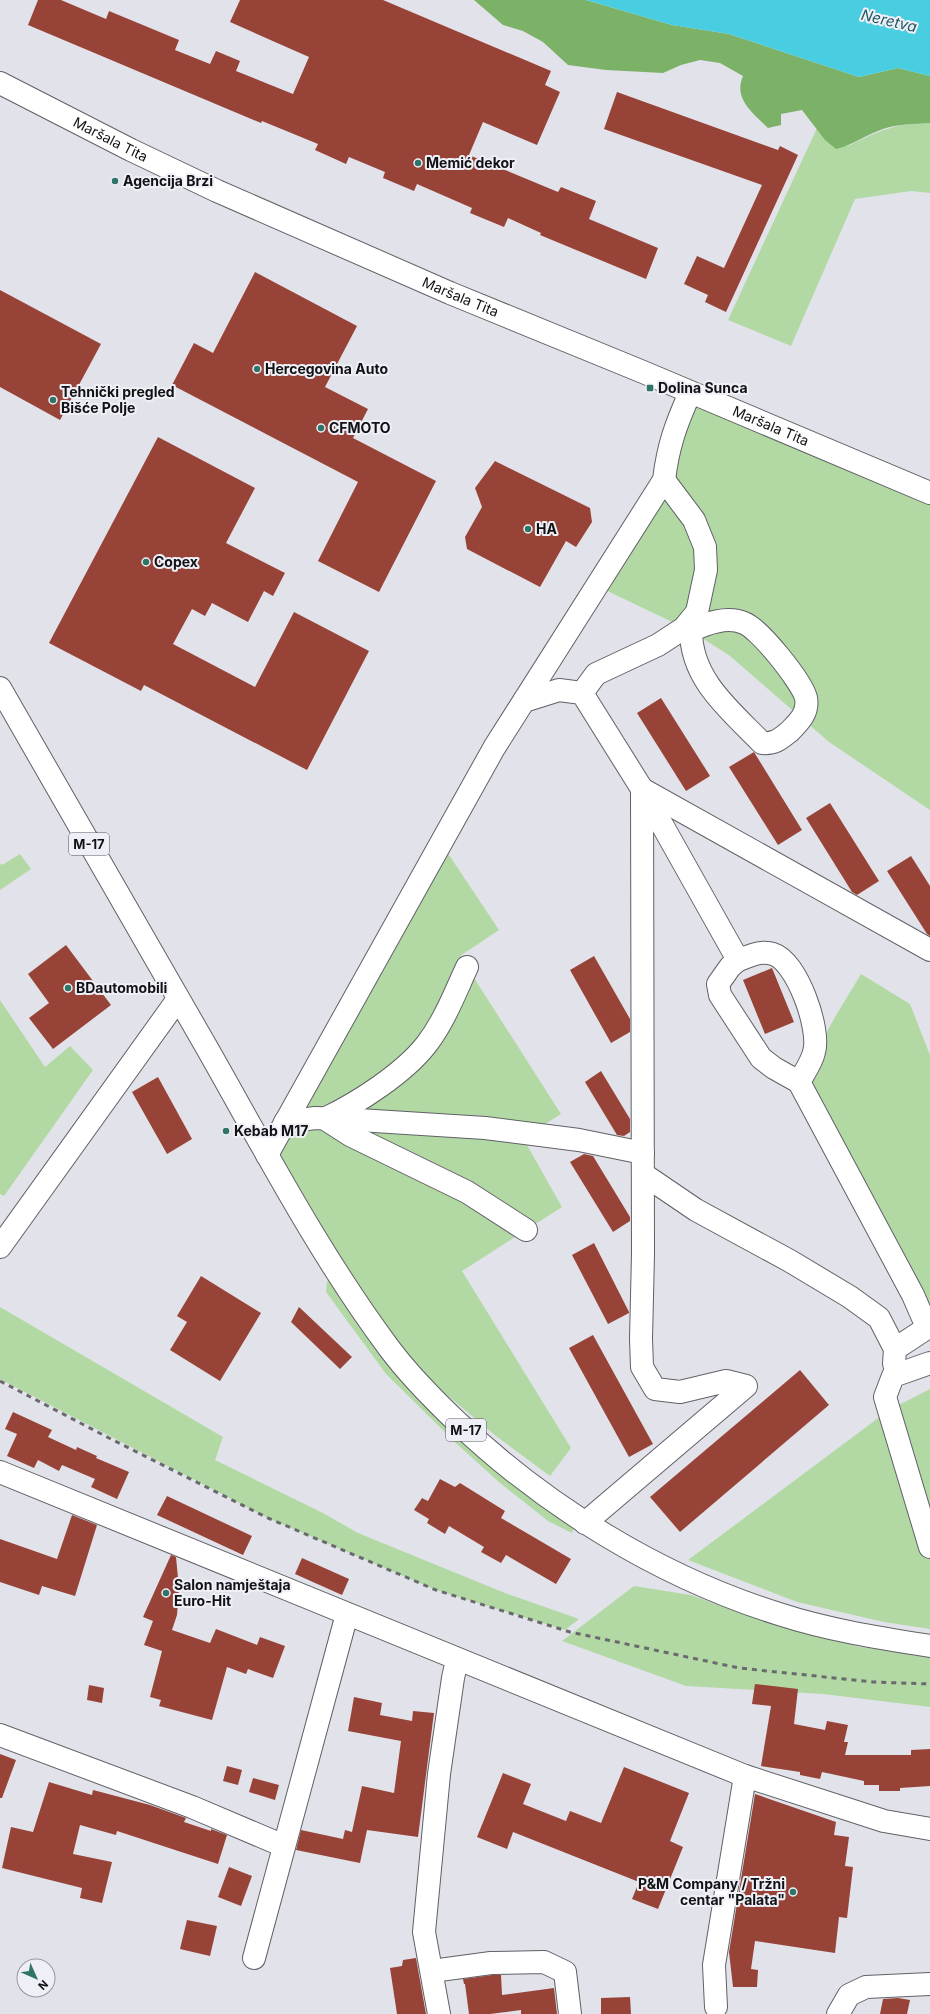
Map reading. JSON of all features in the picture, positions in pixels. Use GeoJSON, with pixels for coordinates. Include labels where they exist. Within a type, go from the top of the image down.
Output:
{"type":"FeatureCollection","features":[{"type":"Feature","properties":{"kind":"street","name":"Maršala Tita"},"geometry":{"type":"LineString","coordinates":[[0,83],[131,150],[217,191],[450,294],[643,372],[930,493]]}},
{"type":"Feature","properties":{"kind":"street"},"geometry":{"type":"LineString","coordinates":[[267,1155],[494,748],[664,480],[668,450],[675,428],[690,393]]}},
{"type":"Feature","properties":{"kind":"street"},"geometry":{"type":"LineString","coordinates":[[582,693],[596,674],[688,630],[704,624],[726,620],[744,623],[754,630],[782,660],[799,683],[806,699],[804,714],[799,724],[772,744],[762,743],[716,696],[705,682],[695,658],[688,630],[697,612],[706,570],[705,547],[694,520],[664,480]]}},
{"type":"Feature","properties":{"kind":"street","name":"M-17"},"geometry":{"type":"LineString","coordinates":[[0,688],[267,1155],[356,1301],[390,1350],[428,1394],[497,1459],[584,1523],[628,1548],[690,1579],[776,1614],[815,1625],[866,1636],[930,1646]]}},
{"type":"Feature","properties":{"kind":"street"},"geometry":{"type":"LineString","coordinates":[[524,701],[559,690],[582,693]]}},
{"type":"Feature","properties":{"kind":"street"},"geometry":{"type":"LineString","coordinates":[[582,693],[642,789],[738,960]]}},
{"type":"Feature","properties":{"kind":"street"},"geometry":{"type":"LineString","coordinates":[[642,789],[930,950]]}},
{"type":"Feature","properties":{"kind":"street"},"geometry":{"type":"LineString","coordinates":[[584,1523],[746,1386],[726,1381],[680,1392],[655,1389],[642,1367],[642,789]]}},
{"type":"Feature","properties":{"kind":"street"},"geometry":{"type":"LineString","coordinates":[[799,1082],[815,1051],[815,1045],[814,1026],[796,978],[785,960],[774,954],[758,952],[738,960],[730,967],[718,984],[720,995],[760,1058],[799,1082],[929,1326],[895,1349]]}},
{"type":"Feature","properties":{"kind":"street"},"geometry":{"type":"LineString","coordinates":[[325,1119],[346,1109],[370,1094],[400,1070],[426,1045],[448,1009],[467,967]]}},
{"type":"Feature","properties":{"kind":"street"},"geometry":{"type":"LineString","coordinates":[[0,1247],[178,999]]}},
{"type":"Feature","properties":{"kind":"street"},"geometry":{"type":"LineString","coordinates":[[285,1122],[325,1119],[485,1128],[579,1140],[643,1164],[696,1210],[790,1261],[850,1297],[879,1318],[895,1349],[893,1376],[886,1397],[930,1547]]}},
{"type":"Feature","properties":{"kind":"street"},"geometry":{"type":"LineString","coordinates":[[325,1119],[350,1135],[467,1192],[526,1230]]}},
{"type":"Feature","properties":{"kind":"street"},"geometry":{"type":"LineString","coordinates":[[893,1376],[930,1363]]}},
{"type":"Feature","properties":{"kind":"street"},"geometry":{"type":"LineString","coordinates":[[2,1476],[347,1614],[745,1776],[884,1821],[930,1829]]}},
{"type":"Feature","properties":{"kind":"street"},"geometry":{"type":"LineString","coordinates":[[254,1958],[347,1614]]}},
{"type":"Feature","properties":{"kind":"street"},"geometry":{"type":"LineString","coordinates":[[439,2014],[424,1932],[439,1774],[457,1660]]}},
{"type":"Feature","properties":{"kind":"street"},"geometry":{"type":"LineString","coordinates":[[0,1735],[192,1807],[284,1846]]}},
{"type":"Feature","properties":{"kind":"street"},"geometry":{"type":"LineString","coordinates":[[716,2007],[714,1966],[745,1776]]}},
{"type":"Feature","properties":{"kind":"street"},"geometry":{"type":"LineString","coordinates":[[432,1971],[491,1963],[544,1962],[565,1972],[570,2014]]}},
{"type":"Feature","properties":{"kind":"street"},"geometry":{"type":"LineString","coordinates":[[838,2014],[849,1995],[866,1987],[930,1984]]}},
{"type":"Feature","properties":{"kind":"green space"},"geometry":{"type":"Polygon","coordinates":[[[474,0],[586,0],[672,25],[729,34],[859,77],[898,68],[930,76],[930,123],[906,124],[889,127],[836,149],[825,140],[802,110],[781,114],[781,125],[768,128],[751,111],[743,99],[741,84],[743,76],[720,63],[700,60],[681,65],[663,73],[606,70],[568,65],[543,42],[523,31],[503,25],[474,0]]]}},
{"type":"Feature","properties":{"kind":"green space"},"geometry":{"type":"Polygon","coordinates":[[[930,123],[930,193],[911,191],[855,199],[791,346],[728,320],[817,128],[825,140],[848,146],[896,126],[930,123]]]}},
{"type":"Feature","properties":{"kind":"green space"},"geometry":{"type":"Polygon","coordinates":[[[690,393],[930,493],[930,810],[829,742],[730,656],[691,631],[597,586],[633,529],[690,393]]]}},
{"type":"Feature","properties":{"kind":"green space"},"geometry":{"type":"Polygon","coordinates":[[[441,843],[499,930],[460,956],[561,1114],[523,1138],[562,1207],[462,1271],[571,1448],[550,1476],[496,1436],[387,1345],[267,1155],[441,843]]]}},
{"type":"Feature","properties":{"kind":"green space"},"geometry":{"type":"Polygon","coordinates":[[[20,854],[31,869],[0,890],[0,863],[2,865],[20,854]]]}},
{"type":"Feature","properties":{"kind":"green space"},"geometry":{"type":"Polygon","coordinates":[[[861,974],[910,1004],[930,1055],[930,1326],[799,1082],[861,974]]]}},
{"type":"Feature","properties":{"kind":"green space"},"geometry":{"type":"Polygon","coordinates":[[[0,1000],[45,1067],[70,1046],[93,1070],[4,1196],[0,1194],[0,1000]]]}},
{"type":"Feature","properties":{"kind":"green space"},"geometry":{"type":"Polygon","coordinates":[[[327,1281],[330,1281],[574,1528],[572,1533],[548,1521],[500,1483],[458,1445],[386,1374],[326,1292],[327,1281]]]}},
{"type":"Feature","properties":{"kind":"green space"},"geometry":{"type":"Polygon","coordinates":[[[0,1307],[223,1437],[215,1460],[323,1513],[358,1533],[505,1593],[579,1619],[565,1630],[436,1590],[268,1518],[0,1379],[0,1307]]]}},
{"type":"Feature","properties":{"kind":"green space"},"geometry":{"type":"Polygon","coordinates":[[[930,1389],[930,1629],[884,1622],[797,1602],[688,1560],[889,1410],[930,1389]]]}},
{"type":"Feature","properties":{"kind":"green space"},"geometry":{"type":"Polygon","coordinates":[[[634,1586],[691,1595],[734,1611],[860,1647],[930,1655],[930,1707],[823,1694],[686,1686],[562,1641],[634,1586]]]}},
{"type":"Feature","properties":{"kind":"water","name":"Neretva"},"geometry":{"type":"Polygon","coordinates":[[[586,0],[930,0],[930,76],[898,68],[859,77],[729,34],[672,25],[586,0]]]}},
{"type":"Feature","properties":{"kind":"building"},"geometry":{"type":"Polygon","coordinates":[[[38,0],[61,0],[106,19],[109,11],[179,40],[175,50],[210,64],[216,51],[240,61],[236,71],[293,94],[309,57],[230,22],[240,0],[383,0],[551,71],[545,85],[560,92],[537,145],[483,122],[469,155],[558,192],[561,187],[596,201],[589,219],[658,248],[646,279],[540,235],[541,233],[508,218],[504,227],[470,213],[472,208],[417,184],[414,191],[383,178],[385,172],[349,157],[346,164],[315,150],[318,144],[262,121],[261,123],[28,25],[38,0]]]}},
{"type":"Feature","properties":{"kind":"building"},"geometry":{"type":"Polygon","coordinates":[[[617,92],[778,150],[780,146],[798,155],[726,312],[705,302],[708,295],[684,284],[697,256],[724,268],[762,185],[604,129],[617,92]]]}},
{"type":"Feature","properties":{"kind":"building","name":"Hercegovina Auto"},"geometry":{"type":"Polygon","coordinates":[[[255,272],[357,326],[325,387],[368,409],[353,438],[436,481],[379,592],[318,561],[358,482],[172,385],[194,343],[213,353],[255,272]]]}},
{"type":"Feature","properties":{"kind":"building"},"geometry":{"type":"Polygon","coordinates":[[[0,290],[101,344],[60,420],[0,387],[0,290]]]}},
{"type":"Feature","properties":{"kind":"building"},"geometry":{"type":"Polygon","coordinates":[[[158,437],[255,488],[226,543],[285,573],[273,596],[264,591],[248,622],[212,603],[205,616],[192,609],[173,644],[255,687],[294,612],[369,651],[307,770],[144,685],[141,691],[49,643],[158,437]]]}},
{"type":"Feature","properties":{"kind":"building","name":"HA"},"geometry":{"type":"Polygon","coordinates":[[[495,461],[590,508],[592,522],[576,547],[566,541],[540,587],[467,549],[465,537],[482,507],[475,488],[495,461]]]}},
{"type":"Feature","properties":{"kind":"building"},"geometry":{"type":"Polygon","coordinates":[[[661,698],[710,776],[686,791],[637,713],[661,698]]]}},
{"type":"Feature","properties":{"kind":"building"},"geometry":{"type":"Polygon","coordinates":[[[754,752],[802,830],[778,845],[729,767],[754,752]]]}},
{"type":"Feature","properties":{"kind":"building"},"geometry":{"type":"Polygon","coordinates":[[[830,803],[879,881],[857,895],[852,892],[806,818],[830,803]]]}},
{"type":"Feature","properties":{"kind":"building"},"geometry":{"type":"Polygon","coordinates":[[[911,856],[930,886],[930,936],[927,934],[887,871],[911,856]]]}},
{"type":"Feature","properties":{"kind":"building","name":"BDautomobili"},"geometry":{"type":"Polygon","coordinates":[[[66,945],[111,1005],[53,1049],[29,1018],[49,1003],[28,974],[66,945]]]}},
{"type":"Feature","properties":{"kind":"building"},"geometry":{"type":"Polygon","coordinates":[[[594,956],[630,1019],[630,1032],[611,1043],[570,970],[594,956]]]}},
{"type":"Feature","properties":{"kind":"building"},"geometry":{"type":"Polygon","coordinates":[[[772,968],[794,1022],[765,1034],[743,980],[772,968]]]}},
{"type":"Feature","properties":{"kind":"building"},"geometry":{"type":"Polygon","coordinates":[[[601,1071],[630,1119],[630,1132],[624,1136],[617,1135],[585,1082],[601,1071]]]}},
{"type":"Feature","properties":{"kind":"building"},"geometry":{"type":"Polygon","coordinates":[[[158,1077],[192,1139],[167,1154],[132,1092],[158,1077]]]}},
{"type":"Feature","properties":{"kind":"building"},"geometry":{"type":"Polygon","coordinates":[[[584,1154],[593,1156],[630,1217],[630,1221],[613,1232],[570,1162],[584,1154]]]}},
{"type":"Feature","properties":{"kind":"building"},"geometry":{"type":"Polygon","coordinates":[[[594,1243],[629,1312],[608,1324],[572,1255],[594,1243]]]}},
{"type":"Feature","properties":{"kind":"building"},"geometry":{"type":"Polygon","coordinates":[[[201,1276],[261,1313],[220,1381],[170,1350],[187,1322],[177,1316],[201,1276]]]}},
{"type":"Feature","properties":{"kind":"building"},"geometry":{"type":"Polygon","coordinates":[[[299,1307],[352,1357],[340,1369],[291,1322],[299,1307]]]}},
{"type":"Feature","properties":{"kind":"building"},"geometry":{"type":"Polygon","coordinates":[[[593,1335],[653,1444],[629,1457],[569,1348],[593,1335]]]}},
{"type":"Feature","properties":{"kind":"building"},"geometry":{"type":"Polygon","coordinates":[[[800,1370],[829,1405],[680,1532],[650,1497],[800,1370]]]}},
{"type":"Feature","properties":{"kind":"building"},"geometry":{"type":"Polygon","coordinates":[[[13,1412],[52,1430],[48,1437],[76,1450],[77,1447],[97,1456],[96,1458],[129,1472],[117,1499],[91,1487],[95,1479],[62,1465],[59,1471],[38,1460],[34,1468],[7,1456],[17,1434],[5,1429],[13,1412]]]}},
{"type":"Feature","properties":{"kind":"building"},"geometry":{"type":"Polygon","coordinates":[[[440,1479],[455,1487],[460,1483],[505,1511],[501,1518],[571,1559],[556,1584],[506,1555],[501,1563],[481,1552],[484,1547],[449,1526],[445,1534],[427,1523],[429,1519],[414,1510],[422,1498],[428,1501],[440,1479]]]}},
{"type":"Feature","properties":{"kind":"building"},"geometry":{"type":"Polygon","coordinates":[[[167,1496],[252,1536],[243,1555],[157,1515],[167,1496]]]}},
{"type":"Feature","properties":{"kind":"building"},"geometry":{"type":"Polygon","coordinates":[[[72,1515],[97,1525],[75,1596],[42,1586],[39,1595],[0,1582],[0,1539],[57,1559],[72,1515]]]}},
{"type":"Feature","properties":{"kind":"building"},"geometry":{"type":"Polygon","coordinates":[[[171,1555],[176,1557],[179,1588],[177,1615],[172,1630],[210,1643],[216,1629],[257,1645],[260,1637],[285,1646],[273,1678],[248,1669],[246,1674],[227,1667],[212,1720],[159,1706],[161,1700],[150,1697],[162,1651],[144,1645],[153,1621],[143,1617],[171,1555]]]}},
{"type":"Feature","properties":{"kind":"building"},"geometry":{"type":"Polygon","coordinates":[[[302,1558],[349,1579],[342,1595],[295,1574],[302,1558]]]}},
{"type":"Feature","properties":{"kind":"building"},"geometry":{"type":"Polygon","coordinates":[[[755,1684],[798,1689],[794,1724],[825,1730],[827,1721],[848,1725],[844,1742],[848,1742],[845,1755],[911,1755],[911,1750],[930,1749],[930,1786],[900,1788],[900,1791],[879,1791],[879,1785],[864,1785],[864,1781],[822,1772],[820,1779],[800,1775],[800,1772],[761,1766],[771,1706],[752,1704],[755,1684]]]}},
{"type":"Feature","properties":{"kind":"building"},"geometry":{"type":"Polygon","coordinates":[[[89,1685],[104,1688],[102,1703],[87,1700],[89,1685]]]}},
{"type":"Feature","properties":{"kind":"building"},"geometry":{"type":"Polygon","coordinates":[[[354,1697],[382,1703],[380,1715],[412,1721],[413,1711],[434,1713],[418,1837],[367,1830],[360,1863],[296,1850],[301,1830],[343,1839],[345,1830],[352,1832],[362,1786],[394,1793],[401,1741],[348,1731],[354,1697]]]}},
{"type":"Feature","properties":{"kind":"building"},"geometry":{"type":"Polygon","coordinates":[[[0,1754],[16,1760],[2,1798],[0,1798],[0,1754]]]}},
{"type":"Feature","properties":{"kind":"building"},"geometry":{"type":"Polygon","coordinates":[[[227,1766],[242,1770],[238,1785],[223,1781],[227,1766]]]}},
{"type":"Feature","properties":{"kind":"building"},"geometry":{"type":"Polygon","coordinates":[[[624,1767],[689,1793],[670,1841],[683,1847],[658,1909],[632,1899],[639,1882],[513,1832],[507,1849],[477,1837],[503,1773],[531,1784],[523,1804],[566,1821],[570,1811],[601,1823],[624,1767]]]}},
{"type":"Feature","properties":{"kind":"building"},"geometry":{"type":"Polygon","coordinates":[[[253,1778],[279,1785],[275,1800],[249,1792],[253,1778]]]}},
{"type":"Feature","properties":{"kind":"building"},"geometry":{"type":"Polygon","coordinates":[[[49,1782],[92,1795],[93,1790],[150,1805],[186,1818],[184,1822],[227,1835],[218,1864],[117,1831],[116,1835],[80,1825],[73,1854],[112,1862],[102,1903],[80,1898],[82,1888],[2,1868],[11,1827],[33,1832],[49,1782]]]}},
{"type":"Feature","properties":{"kind":"building","name":"P&M Company / Tržni centar \"Palata\""},"geometry":{"type":"Polygon","coordinates":[[[755,1794],[836,1822],[834,1835],[849,1837],[845,1866],[853,1867],[847,1918],[839,1917],[835,1953],[755,1941],[751,1969],[758,1970],[757,1987],[733,1987],[729,1952],[755,1794]]]}},
{"type":"Feature","properties":{"kind":"building"},"geometry":{"type":"Polygon","coordinates":[[[229,1867],[252,1876],[241,1906],[218,1897],[229,1867]]]}},
{"type":"Feature","properties":{"kind":"building"},"geometry":{"type":"Polygon","coordinates":[[[187,1920],[217,1926],[210,1956],[180,1949],[187,1920]]]}},
{"type":"Feature","properties":{"kind":"building"},"geometry":{"type":"Polygon","coordinates":[[[416,1958],[426,2014],[397,2014],[390,1968],[402,1966],[403,1960],[416,1958]]]}},
{"type":"Feature","properties":{"kind":"building"},"geometry":{"type":"Polygon","coordinates":[[[501,1975],[502,1995],[554,1988],[557,2014],[521,2014],[521,2010],[490,2014],[469,2014],[463,1979],[501,1975]]]}},
{"type":"Feature","properties":{"kind":"building"},"geometry":{"type":"Polygon","coordinates":[[[630,1997],[631,2014],[601,2014],[601,1998],[630,1997]]]}},
{"type":"Feature","properties":{"kind":"building"},"geometry":{"type":"Polygon","coordinates":[[[898,1998],[910,2000],[907,2014],[880,2014],[883,1999],[898,1998]]]}},
{"type":"Feature","properties":{"kind":"railway"},"geometry":{"type":"LineString","coordinates":[[0,1381],[268,1518],[436,1590],[570,1632],[739,1668],[873,1682],[930,1684]]}},
{"type":"Feature","properties":{"kind":"place","name":"Memić dekor"},"geometry":{"type":"Point","coordinates":[418,163]}},
{"type":"Feature","properties":{"kind":"place","name":"Agencija Brzi"},"geometry":{"type":"Point","coordinates":[115,181]}},
{"type":"Feature","properties":{"kind":"place","name":"Hercegovina Auto"},"geometry":{"type":"Point","coordinates":[257,369]}},
{"type":"Feature","properties":{"kind":"place","name":"Dolina Sunca"},"geometry":{"type":"Point","coordinates":[650,388]}},
{"type":"Feature","properties":{"kind":"place","name":"Tehnički pregled Bišće Polje"},"geometry":{"type":"Point","coordinates":[53,400]}},
{"type":"Feature","properties":{"kind":"place","name":"CFMOTO"},"geometry":{"type":"Point","coordinates":[321,428]}},
{"type":"Feature","properties":{"kind":"place","name":"HA"},"geometry":{"type":"Point","coordinates":[528,529]}},
{"type":"Feature","properties":{"kind":"place","name":"Copex"},"geometry":{"type":"Point","coordinates":[146,562]}},
{"type":"Feature","properties":{"kind":"place","name":"BDautomobili"},"geometry":{"type":"Point","coordinates":[68,988]}},
{"type":"Feature","properties":{"kind":"place","name":"Kebab M17"},"geometry":{"type":"Point","coordinates":[226,1131]}},
{"type":"Feature","properties":{"kind":"place","name":"Salon namještaja Euro-Hit"},"geometry":{"type":"Point","coordinates":[166,1593]}},
{"type":"Feature","properties":{"kind":"place","name":"P&M Company / Tržni centar \"Palata\""},"geometry":{"type":"Point","coordinates":[793,1892]}}]}
